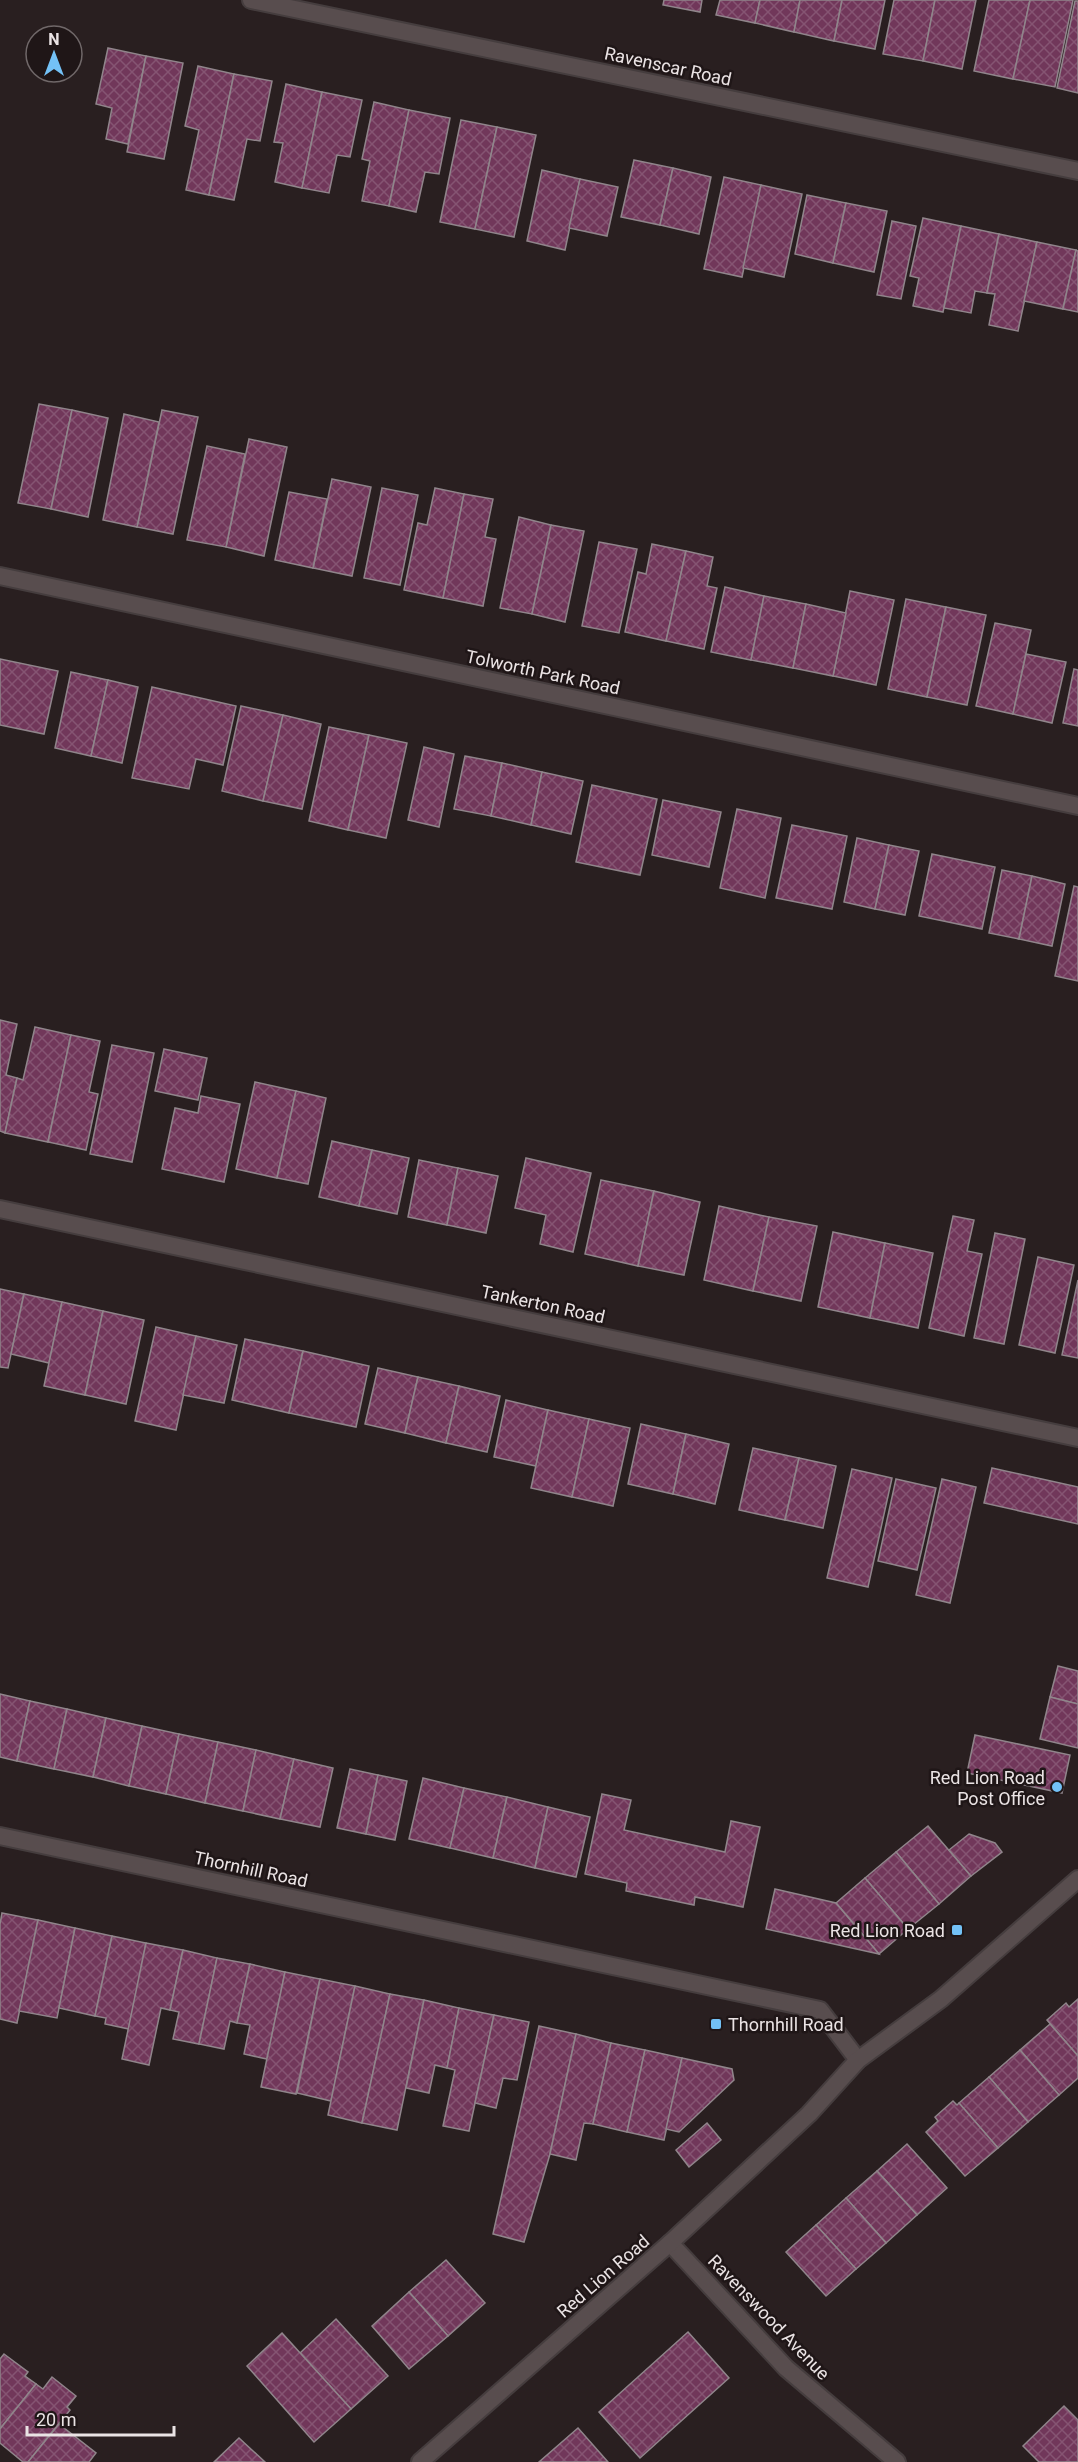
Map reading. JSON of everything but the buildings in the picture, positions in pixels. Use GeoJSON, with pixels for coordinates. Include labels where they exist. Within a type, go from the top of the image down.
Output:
{"type":"FeatureCollection","features":[{"type":"Feature","properties":{"kind":"street","name":"Ravenscar Road"},"geometry":{"type":"LineString","coordinates":[[251,0],[1078,171]]}},
{"type":"Feature","properties":{"kind":"street","name":"Tolworth Park Road"},"geometry":{"type":"LineString","coordinates":[[0,576],[1078,806]]}},
{"type":"Feature","properties":{"kind":"street","name":"Tankerton Road"},"geometry":{"type":"LineString","coordinates":[[0,1209],[1078,1438]]}},
{"type":"Feature","properties":{"kind":"street","name":"Thornhill Road"},"geometry":{"type":"LineString","coordinates":[[0,1836],[820,2010],[858,2060]]}},
{"type":"Feature","properties":{"kind":"street","name":"Red Lion Road"},"geometry":{"type":"LineString","coordinates":[[420,2462],[670,2242],[809,2114],[858,2060],[941,1999],[1078,1879]]}},
{"type":"Feature","properties":{"kind":"street","name":"Ravenswood Avenue"},"geometry":{"type":"LineString","coordinates":[[670,2242],[786,2368],[897,2462]]}},
{"type":"Feature","properties":{"kind":"place","name":"Red Lion Road Post Office"},"geometry":{"type":"Point","coordinates":[1057,1787]}},
{"type":"Feature","properties":{"kind":"place","name":"Red Lion Road"},"geometry":{"type":"Point","coordinates":[957,1930]}},
{"type":"Feature","properties":{"kind":"place","name":"Thornhill Road"},"geometry":{"type":"Point","coordinates":[716,2024]}}]}
